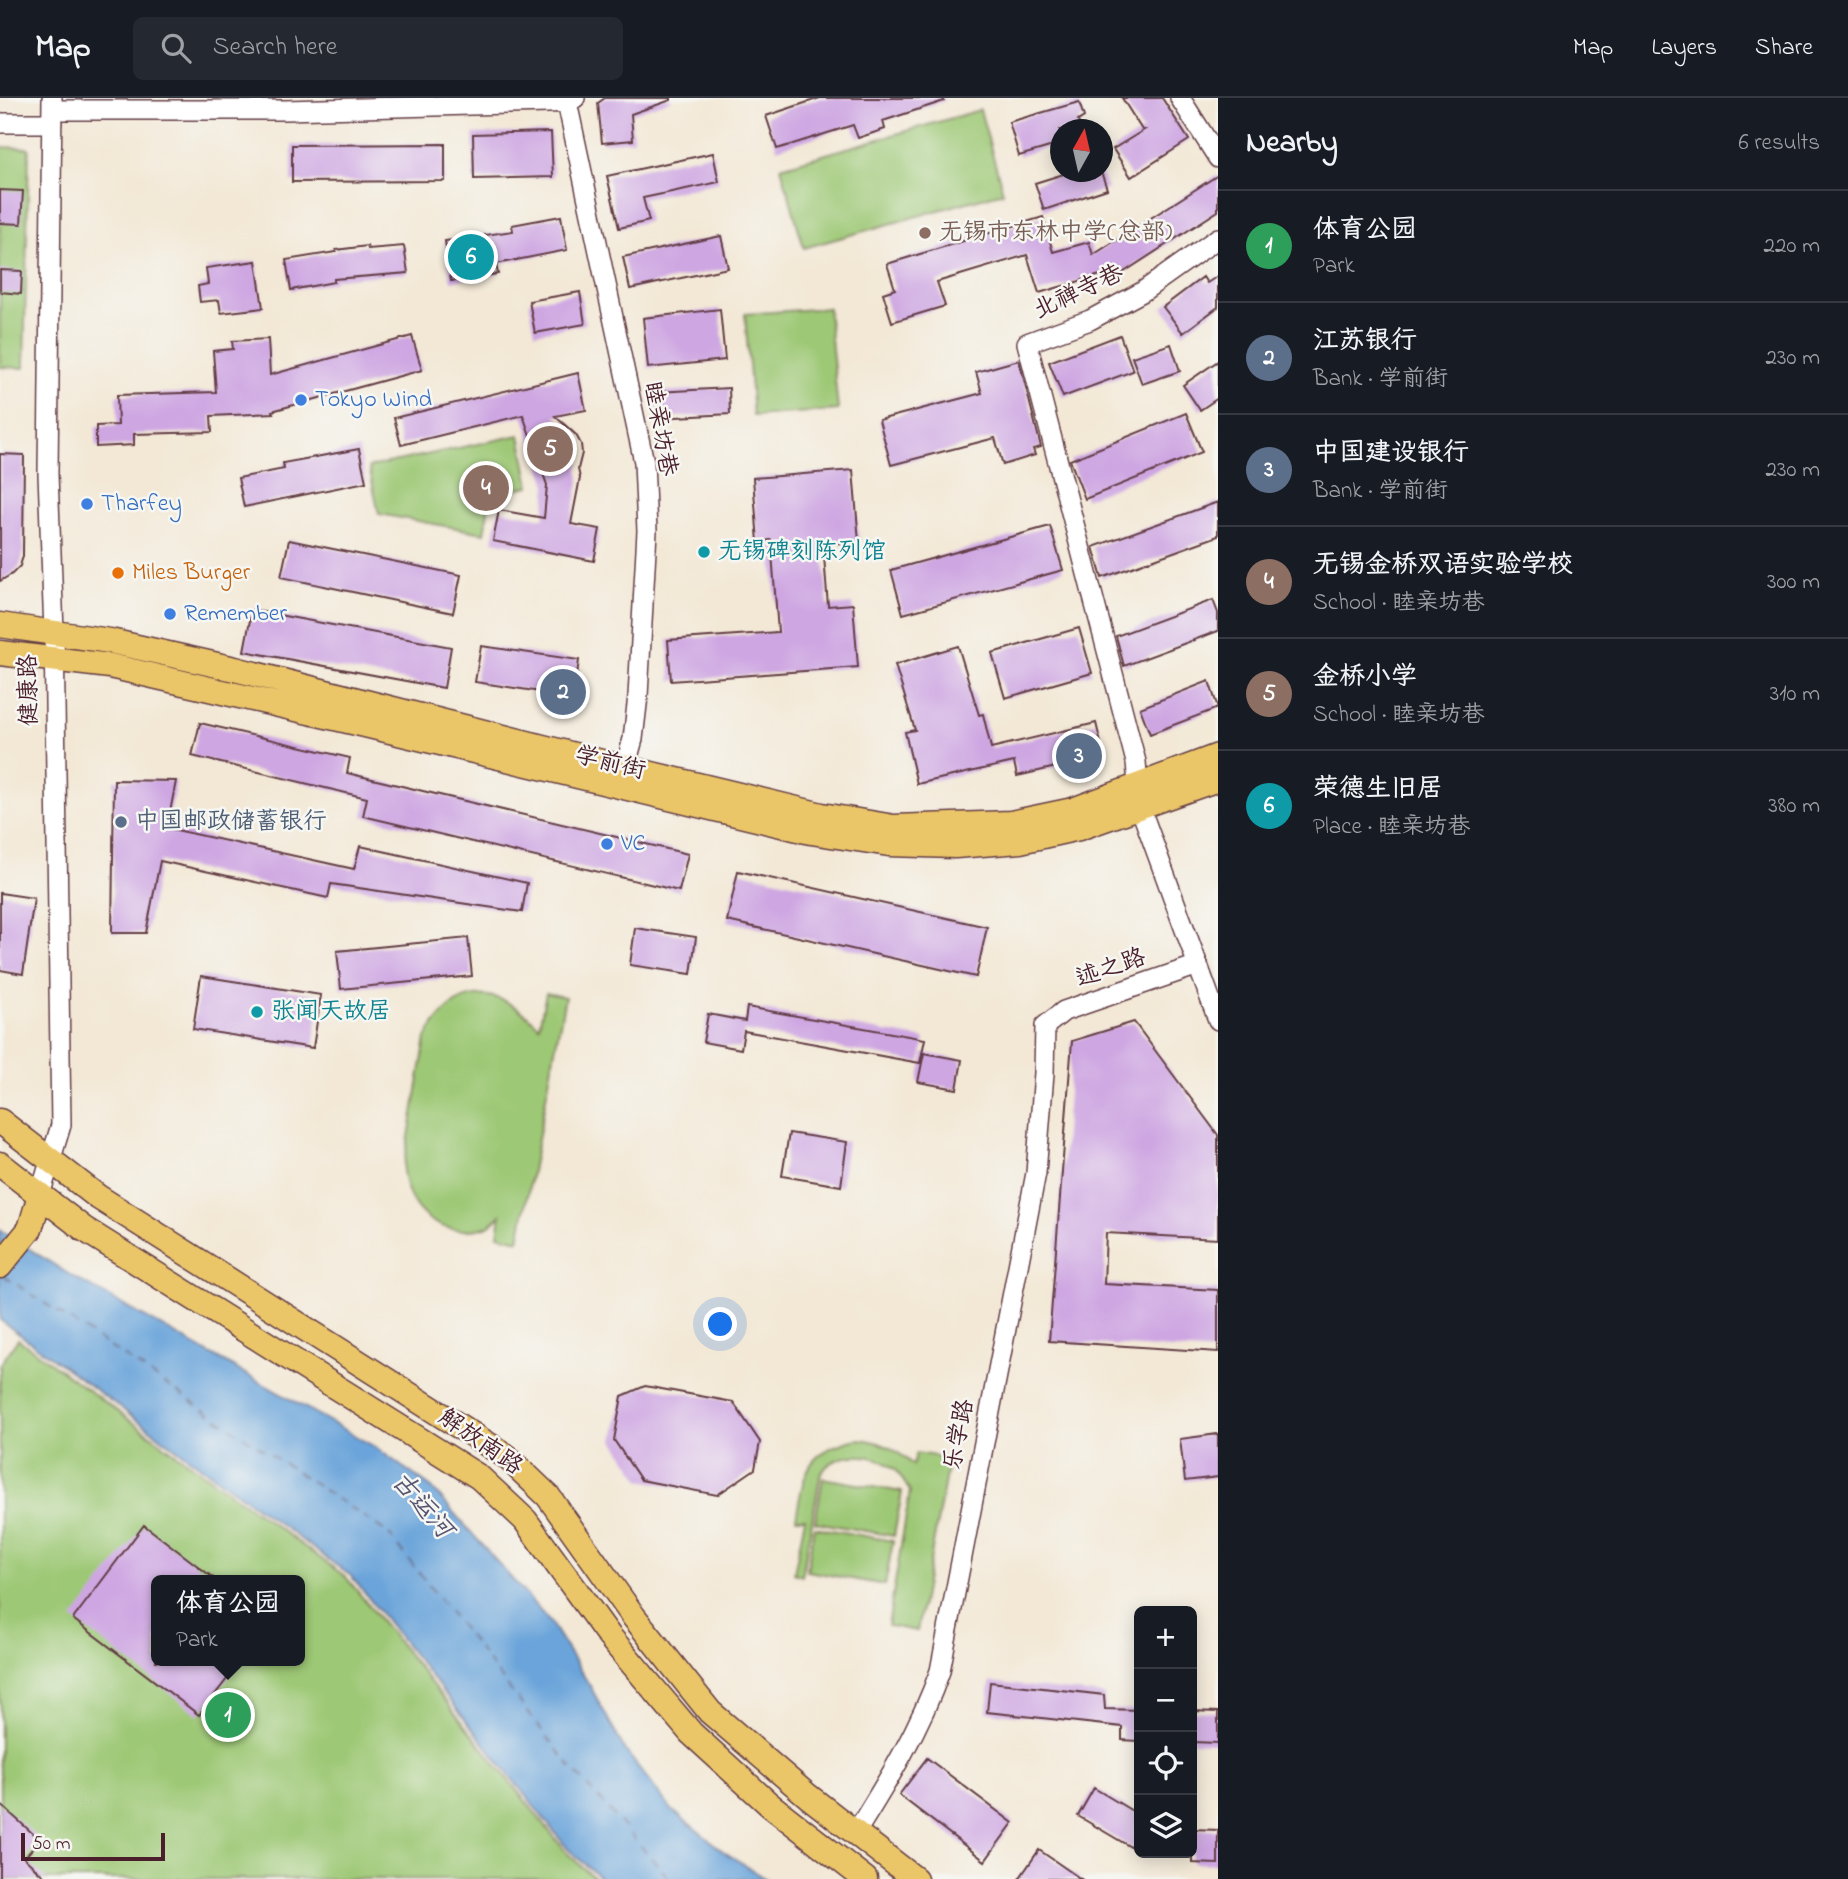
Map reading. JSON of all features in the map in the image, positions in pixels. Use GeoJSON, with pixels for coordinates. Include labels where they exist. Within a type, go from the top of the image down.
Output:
{"type":"FeatureCollection","features":[{"type":"Feature","properties":{"kind":"main road","name":"学前街"},"geometry":{"type":"LineString","coordinates":[[0,625],[110,641],[235,669],[625,768],[822,815],[894,827],[1011,823],[1218,779]]}},
{"type":"Feature","properties":{"kind":"main road","name":"学前街"},"geometry":{"type":"LineString","coordinates":[[0,653],[110,666],[361,723],[811,832],[888,845],[955,846],[1020,841],[1079,828],[1218,756]]}},
{"type":"Feature","properties":{"kind":"main road","name":"解放南路"},"geometry":{"type":"LineString","coordinates":[[0,1121],[98,1197],[506,1456],[548,1496],[634,1617],[710,1712],[808,1796],[915,1879]]}},
{"type":"Feature","properties":{"kind":"main road","name":"解放南路"},"geometry":{"type":"LineString","coordinates":[[0,1164],[84,1229],[479,1477],[525,1520],[609,1636],[691,1733],[770,1805],[865,1879]]}},
{"type":"Feature","properties":{"kind":"main road"},"geometry":{"type":"LineString","coordinates":[[0,1266],[30,1228],[40,1195]]}},
{"type":"Feature","properties":{"kind":"street"},"geometry":{"type":"LineString","coordinates":[[1180,98],[1218,158]]}},
{"type":"Feature","properties":{"kind":"street"},"geometry":{"type":"LineString","coordinates":[[0,123],[52,110],[285,110],[571,100]]}},
{"type":"Feature","properties":{"kind":"street","name":"睦亲坊巷"},"geometry":{"type":"LineString","coordinates":[[571,100],[644,462],[647,531],[638,696],[633,739],[625,768]]}},
{"type":"Feature","properties":{"kind":"street","name":"健康路"},"geometry":{"type":"LineString","coordinates":[[40,1195],[61,1125],[54,632],[48,474],[52,110]]}},
{"type":"Feature","properties":{"kind":"street","name":"北禅寺巷"},"geometry":{"type":"LineString","coordinates":[[1138,798],[1136,762],[1027,343],[1090,320],[1131,298],[1218,238]]}},
{"type":"Feature","properties":{"kind":"street"},"geometry":{"type":"LineString","coordinates":[[1138,798],[1218,1020]]}},
{"type":"Feature","properties":{"kind":"street","name":"述之路"},"geometry":{"type":"LineString","coordinates":[[1045,1026],[1064,1011],[1198,965]]}},
{"type":"Feature","properties":{"kind":"street","name":"乐学路"},"geometry":{"type":"LineString","coordinates":[[856,1832],[892,1774],[930,1699],[940,1671],[1036,1173],[1045,1026]]}},
{"type":"Feature","properties":{"kind":"green space"},"geometry":{"type":"Polygon","coordinates":[[[980,110],[1003,192],[804,248],[781,167],[980,110]]]}},
{"type":"Feature","properties":{"kind":"green space"},"geometry":{"type":"Polygon","coordinates":[[[0,147],[29,148],[24,368],[0,367],[0,147]]]}},
{"type":"Feature","properties":{"kind":"green space"},"geometry":{"type":"Polygon","coordinates":[[[828,308],[838,410],[753,416],[745,314],[828,308]]]}},
{"type":"Feature","properties":{"kind":"green space"},"geometry":{"type":"Polygon","coordinates":[[[520,435],[530,486],[491,494],[484,533],[379,514],[369,467],[520,435]]]}},
{"type":"Feature","properties":{"kind":"green space"},"geometry":{"type":"Polygon","coordinates":[[[546,993],[565,997],[519,1240],[498,1235],[501,1215],[488,1226],[479,1229],[462,1230],[439,1225],[414,1204],[403,1171],[426,1038],[450,1007],[464,999],[478,996],[493,997],[508,1003],[539,1026],[546,993]]]}},
{"type":"Feature","properties":{"kind":"green space"},"geometry":{"type":"Polygon","coordinates":[[[18,1339],[346,1577],[567,1853],[595,1879],[0,1879],[0,1365],[18,1339]]]}},
{"type":"Feature","properties":{"kind":"green space"},"geometry":{"type":"Polygon","coordinates":[[[857,1439],[887,1446],[913,1465],[916,1453],[949,1458],[917,1631],[888,1626],[910,1491],[896,1470],[885,1462],[866,1456],[846,1457],[828,1465],[821,1472],[802,1576],[794,1573],[805,1518],[796,1518],[810,1465],[827,1450],[857,1439]]]}},
{"type":"Feature","properties":{"kind":"green space"},"geometry":{"type":"Polygon","coordinates":[[[823,1478],[902,1492],[894,1536],[815,1522],[823,1478]]]}},
{"type":"Feature","properties":{"kind":"green space"},"geometry":{"type":"Polygon","coordinates":[[[814,1527],[893,1541],[885,1585],[807,1571],[814,1527]]]}},
{"type":"Feature","properties":{"kind":"water","name":"古运河"},"geometry":{"type":"Polygon","coordinates":[[[0,1230],[70,1275],[375,1447],[432,1488],[550,1622],[590,1686],[625,1750],[672,1810],[723,1851],[766,1879],[601,1879],[568,1849],[351,1576],[0,1320],[0,1230]]]}},
{"type":"Feature","properties":{"kind":"building"},"geometry":{"type":"Polygon","coordinates":[[[605,98],[671,100],[631,114],[633,140],[602,143],[598,103],[605,98]]]}},
{"type":"Feature","properties":{"kind":"building"},"geometry":{"type":"Polygon","coordinates":[[[820,98],[943,98],[944,101],[883,121],[885,129],[858,138],[853,125],[777,149],[766,116],[820,98]]]}},
{"type":"Feature","properties":{"kind":"building"},"geometry":{"type":"Polygon","coordinates":[[[1122,98],[1162,98],[1189,140],[1131,177],[1113,149],[1142,130],[1122,98]]]}},
{"type":"Feature","properties":{"kind":"building"},"geometry":{"type":"Polygon","coordinates":[[[1079,102],[1084,117],[1050,119],[1050,147],[1019,156],[1009,122],[1079,102]]]}},
{"type":"Feature","properties":{"kind":"building"},"geometry":{"type":"Polygon","coordinates":[[[551,132],[553,177],[474,179],[473,134],[551,132]]]}},
{"type":"Feature","properties":{"kind":"building"},"geometry":{"type":"Polygon","coordinates":[[[445,144],[445,181],[292,182],[292,145],[445,144]]]}},
{"type":"Feature","properties":{"kind":"building"},"geometry":{"type":"Polygon","coordinates":[[[713,153],[719,182],[643,198],[649,221],[619,228],[607,176],[713,153]]]}},
{"type":"Feature","properties":{"kind":"building"},"geometry":{"type":"Polygon","coordinates":[[[1218,175],[1218,211],[1118,276],[1114,271],[1039,293],[1027,255],[937,282],[945,306],[892,322],[883,293],[895,289],[887,264],[1043,217],[1053,252],[1089,242],[1093,255],[1218,175]]]}},
{"type":"Feature","properties":{"kind":"building"},"geometry":{"type":"Polygon","coordinates":[[[1050,178],[1050,182],[1105,182],[1107,189],[1044,210],[1035,183],[1050,178]]]}},
{"type":"Feature","properties":{"kind":"building"},"geometry":{"type":"Polygon","coordinates":[[[0,190],[23,191],[21,224],[0,223],[0,190]]]}},
{"type":"Feature","properties":{"kind":"building"},"geometry":{"type":"Polygon","coordinates":[[[561,216],[567,250],[496,264],[498,274],[451,281],[445,241],[513,231],[512,225],[561,216]]]}},
{"type":"Feature","properties":{"kind":"building"},"geometry":{"type":"Polygon","coordinates":[[[721,236],[728,268],[630,289],[623,257],[721,236]]]}},
{"type":"Feature","properties":{"kind":"building"},"geometry":{"type":"Polygon","coordinates":[[[367,246],[368,249],[404,246],[408,273],[334,279],[334,282],[291,290],[286,260],[367,246]]]}},
{"type":"Feature","properties":{"kind":"building"},"geometry":{"type":"Polygon","coordinates":[[[256,261],[263,308],[221,313],[219,300],[200,302],[198,286],[208,284],[206,268],[256,261]]]}},
{"type":"Feature","properties":{"kind":"building"},"geometry":{"type":"Polygon","coordinates":[[[0,270],[22,271],[21,294],[0,292],[0,270]]]}},
{"type":"Feature","properties":{"kind":"building"},"geometry":{"type":"Polygon","coordinates":[[[1218,276],[1218,307],[1183,333],[1163,307],[1203,277],[1207,283],[1218,276]]]}},
{"type":"Feature","properties":{"kind":"building"},"geometry":{"type":"Polygon","coordinates":[[[580,292],[585,324],[535,333],[529,301],[580,292]]]}},
{"type":"Feature","properties":{"kind":"building"},"geometry":{"type":"Polygon","coordinates":[[[720,309],[725,360],[648,368],[643,318],[720,309]]]}},
{"type":"Feature","properties":{"kind":"building"},"geometry":{"type":"Polygon","coordinates":[[[1120,335],[1133,371],[1063,397],[1049,362],[1120,335]]]}},
{"type":"Feature","properties":{"kind":"building"},"geometry":{"type":"Polygon","coordinates":[[[412,336],[422,370],[272,411],[273,413],[211,416],[212,432],[134,434],[134,445],[96,447],[96,426],[118,425],[117,395],[216,392],[213,351],[233,349],[232,341],[268,339],[270,375],[412,336]]]}},
{"type":"Feature","properties":{"kind":"building"},"geometry":{"type":"Polygon","coordinates":[[[1171,344],[1180,371],[1142,384],[1132,357],[1171,344]]]}},
{"type":"Feature","properties":{"kind":"building"},"geometry":{"type":"Polygon","coordinates":[[[1019,360],[1041,447],[1033,449],[1035,455],[1003,465],[995,438],[891,465],[879,420],[982,393],[976,372],[1019,360]]]}},
{"type":"Feature","properties":{"kind":"building"},"geometry":{"type":"Polygon","coordinates":[[[1218,361],[1218,398],[1200,410],[1183,385],[1218,361]]]}},
{"type":"Feature","properties":{"kind":"building"},"geometry":{"type":"Polygon","coordinates":[[[578,373],[586,410],[555,416],[576,435],[581,444],[578,469],[580,478],[571,524],[600,529],[594,561],[493,541],[499,510],[544,518],[547,485],[523,415],[401,445],[394,418],[578,373]]]}},
{"type":"Feature","properties":{"kind":"building"},"geometry":{"type":"Polygon","coordinates":[[[729,388],[730,414],[658,418],[657,392],[729,388]]]}},
{"type":"Feature","properties":{"kind":"building"},"geometry":{"type":"Polygon","coordinates":[[[1186,413],[1202,452],[1085,499],[1070,460],[1186,413]]]}},
{"type":"Feature","properties":{"kind":"building"},"geometry":{"type":"Polygon","coordinates":[[[359,449],[366,482],[244,507],[238,478],[284,469],[283,463],[359,449]]]}},
{"type":"Feature","properties":{"kind":"building"},"geometry":{"type":"Polygon","coordinates":[[[0,454],[24,455],[23,556],[20,566],[0,581],[0,454]]]}},
{"type":"Feature","properties":{"kind":"building"},"geometry":{"type":"Polygon","coordinates":[[[853,470],[859,542],[823,544],[828,606],[853,604],[858,667],[671,681],[668,640],[778,632],[771,540],[758,542],[753,478],[853,470]]]}},
{"type":"Feature","properties":{"kind":"building"},"geometry":{"type":"Polygon","coordinates":[[[1218,502],[1218,536],[1102,578],[1093,547],[1218,502]]]}},
{"type":"Feature","properties":{"kind":"building"},"geometry":{"type":"Polygon","coordinates":[[[1050,526],[1063,570],[903,614],[891,570],[1050,526]]]}},
{"type":"Feature","properties":{"kind":"building"},"geometry":{"type":"Polygon","coordinates":[[[289,540],[461,575],[453,613],[281,577],[289,540]]]}},
{"type":"Feature","properties":{"kind":"building"},"geometry":{"type":"Polygon","coordinates":[[[1213,600],[1218,613],[1218,631],[1124,666],[1116,636],[1213,600]]]}},
{"type":"Feature","properties":{"kind":"building"},"geometry":{"type":"Polygon","coordinates":[[[252,610],[451,647],[444,688],[244,651],[252,610]]]}},
{"type":"Feature","properties":{"kind":"building"},"geometry":{"type":"Polygon","coordinates":[[[1079,628],[1092,673],[1005,698],[992,653],[1079,628]]]}},
{"type":"Feature","properties":{"kind":"building"},"geometry":{"type":"Polygon","coordinates":[[[481,646],[579,660],[574,697],[475,682],[481,646]]]}},
{"type":"Feature","properties":{"kind":"building"},"geometry":{"type":"Polygon","coordinates":[[[958,646],[979,715],[983,714],[991,748],[1096,723],[1104,756],[1017,776],[1014,762],[917,784],[905,732],[915,730],[895,665],[958,646]]]}},
{"type":"Feature","properties":{"kind":"building"},"geometry":{"type":"Polygon","coordinates":[[[1209,681],[1218,708],[1150,734],[1140,708],[1209,681]]]}},
{"type":"Feature","properties":{"kind":"building"},"geometry":{"type":"Polygon","coordinates":[[[200,723],[350,758],[347,773],[688,854],[679,891],[363,816],[367,798],[192,756],[200,723]]]}},
{"type":"Feature","properties":{"kind":"building"},"geometry":{"type":"Polygon","coordinates":[[[114,780],[176,781],[167,828],[354,869],[360,846],[527,883],[522,912],[331,884],[328,898],[160,861],[146,933],[112,933],[114,780]]]}},
{"type":"Feature","properties":{"kind":"building"},"geometry":{"type":"Polygon","coordinates":[[[738,871],[987,927],[976,977],[727,921],[738,871]]]}},
{"type":"Feature","properties":{"kind":"building"},"geometry":{"type":"Polygon","coordinates":[[[0,893],[34,898],[23,974],[0,970],[0,893]]]}},
{"type":"Feature","properties":{"kind":"building"},"geometry":{"type":"Polygon","coordinates":[[[635,928],[696,937],[691,974],[630,965],[635,928]]]}},
{"type":"Feature","properties":{"kind":"building"},"geometry":{"type":"Polygon","coordinates":[[[468,938],[472,976],[341,989],[337,951],[468,938]]]}},
{"type":"Feature","properties":{"kind":"building","name":"张闻天故居"},"geometry":{"type":"Polygon","coordinates":[[[201,976],[321,995],[313,1048],[193,1029],[201,976]]]}},
{"type":"Feature","properties":{"kind":"building"},"geometry":{"type":"Polygon","coordinates":[[[747,1007],[925,1039],[920,1063],[744,1031],[741,1049],[703,1042],[708,1014],[745,1021],[747,1007]]]}},
{"type":"Feature","properties":{"kind":"building"},"geometry":{"type":"Polygon","coordinates":[[[1134,1022],[1218,1135],[1218,1239],[1106,1233],[1104,1284],[1218,1290],[1218,1352],[1049,1341],[1072,1041],[1134,1022]]]}},
{"type":"Feature","properties":{"kind":"building"},"geometry":{"type":"Polygon","coordinates":[[[924,1053],[962,1060],[957,1089],[918,1082],[924,1053]]]}},
{"type":"Feature","properties":{"kind":"building"},"geometry":{"type":"Polygon","coordinates":[[[789,1133],[847,1142],[841,1186],[782,1176],[789,1133]]]}},
{"type":"Feature","properties":{"kind":"building"},"geometry":{"type":"Polygon","coordinates":[[[645,1386],[733,1402],[760,1442],[755,1469],[717,1495],[641,1480],[614,1440],[622,1396],[645,1386]]]}},
{"type":"Feature","properties":{"kind":"building"},"geometry":{"type":"Polygon","coordinates":[[[1218,1434],[1218,1477],[1185,1481],[1180,1439],[1218,1434]]]}},
{"type":"Feature","properties":{"kind":"building"},"geometry":{"type":"Polygon","coordinates":[[[144,1525],[209,1575],[151,1575],[151,1666],[237,1666],[199,1715],[73,1619],[144,1525]]]}},
{"type":"Feature","properties":{"kind":"building"},"geometry":{"type":"Polygon","coordinates":[[[990,1682],[1104,1695],[1105,1709],[1134,1710],[1134,1741],[1122,1740],[1122,1727],[987,1712],[990,1682]]]}},
{"type":"Feature","properties":{"kind":"building"},"geometry":{"type":"Polygon","coordinates":[[[1197,1711],[1218,1712],[1218,1743],[1197,1742],[1197,1711]]]}},
{"type":"Feature","properties":{"kind":"building"},"geometry":{"type":"Polygon","coordinates":[[[927,1758],[1013,1823],[985,1861],[899,1795],[927,1758]]]}},
{"type":"Feature","properties":{"kind":"building"},"geometry":{"type":"Polygon","coordinates":[[[1094,1788],[1134,1812],[1134,1849],[1078,1816],[1094,1788]]]}},
{"type":"Feature","properties":{"kind":"building"},"geometry":{"type":"Polygon","coordinates":[[[0,1804],[40,1840],[24,1858],[47,1879],[0,1879],[0,1804]]]}},
{"type":"Feature","properties":{"kind":"building"},"geometry":{"type":"Polygon","coordinates":[[[1197,1829],[1218,1830],[1218,1864],[1192,1863],[1192,1858],[1197,1858],[1197,1829]]]}},
{"type":"Feature","properties":{"kind":"building"},"geometry":{"type":"Polygon","coordinates":[[[1039,1850],[1081,1879],[1019,1879],[1039,1850]]]}},
{"type":"Feature","properties":{"kind":"ferry route"},"geometry":{"type":"LineString","coordinates":[[4,1276],[388,1533],[569,1765],[670,1879]]}},
{"type":"Feature","properties":{"kind":"place","name":"无锡市东林中学(总部)"},"geometry":{"type":"Point","coordinates":[925,233]}},
{"type":"Feature","properties":{"kind":"place","name":"荣德生旧居"},"geometry":{"type":"Point","coordinates":[471,257]}},
{"type":"Feature","properties":{"kind":"place","name":"Tokyo Wind"},"geometry":{"type":"Point","coordinates":[301,400]}},
{"type":"Feature","properties":{"kind":"place","name":"金桥小学"},"geometry":{"type":"Point","coordinates":[550,449]}},
{"type":"Feature","properties":{"kind":"place","name":"无锡金桥双语实验学校"},"geometry":{"type":"Point","coordinates":[486,488]}},
{"type":"Feature","properties":{"kind":"place","name":"Tharfey"},"geometry":{"type":"Point","coordinates":[87,504]}},
{"type":"Feature","properties":{"kind":"place","name":"无锡碑刻陈列馆"},"geometry":{"type":"Point","coordinates":[704,552]}},
{"type":"Feature","properties":{"kind":"place","name":"Miles Burger"},"geometry":{"type":"Point","coordinates":[118,573]}},
{"type":"Feature","properties":{"kind":"place","name":"Remember"},"geometry":{"type":"Point","coordinates":[170,614]}},
{"type":"Feature","properties":{"kind":"place","name":"江苏银行"},"geometry":{"type":"Point","coordinates":[563,692]}},
{"type":"Feature","properties":{"kind":"place","name":"中国建设银行"},"geometry":{"type":"Point","coordinates":[1079,756]}},
{"type":"Feature","properties":{"kind":"place","name":"中国邮政储蓄银行"},"geometry":{"type":"Point","coordinates":[121,822]}},
{"type":"Feature","properties":{"kind":"place","name":"VC"},"geometry":{"type":"Point","coordinates":[607,844]}},
{"type":"Feature","properties":{"kind":"place","name":"张闻天故居"},"geometry":{"type":"Point","coordinates":[257,1012]}},
{"type":"Feature","properties":{"kind":"place","name":"体育公园"},"geometry":{"type":"Point","coordinates":[228,1715]}}]}
